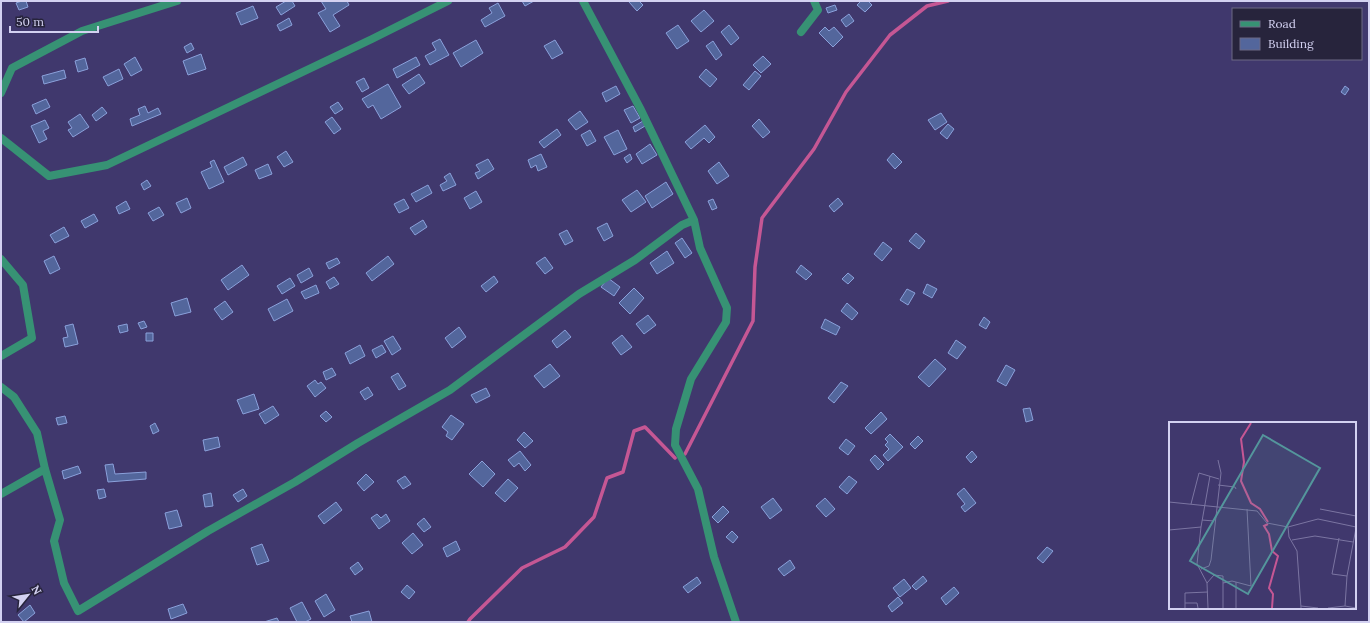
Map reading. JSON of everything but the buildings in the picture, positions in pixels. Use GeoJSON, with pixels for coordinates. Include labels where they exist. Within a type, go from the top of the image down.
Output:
{"type":"FeatureCollection","features":[{"type":"Feature","properties":{"kind":"street"},"geometry":{"type":"LineString","coordinates":[[1,93],[12,68],[82,31],[177,1]]}},
{"type":"Feature","properties":{"kind":"street"},"geometry":{"type":"LineString","coordinates":[[1,138],[49,176],[107,165],[372,39],[448,1]]}},
{"type":"Feature","properties":{"kind":"street"},"geometry":{"type":"LineString","coordinates":[[583,1],[640,110],[694,220],[700,248],[727,308],[726,322],[691,379],[676,429],[675,445],[698,489],[714,557],[736,622]]}},
{"type":"Feature","properties":{"kind":"street"},"geometry":{"type":"LineString","coordinates":[[801,32],[818,10],[814,1]]}},
{"type":"Feature","properties":{"kind":"street"},"geometry":{"type":"LineString","coordinates":[[1,387],[14,397],[37,433],[45,469],[60,520],[54,541],[64,583],[78,611],[208,531],[295,482],[358,443],[450,390],[579,294],[630,263],[682,226],[694,220]]}},
{"type":"Feature","properties":{"kind":"street"},"geometry":{"type":"LineString","coordinates":[[1,259],[23,285],[32,338],[1,356]]}},
{"type":"Feature","properties":{"kind":"street"},"geometry":{"type":"LineString","coordinates":[[1,494],[45,469]]}},
{"type":"Feature","properties":{"kind":"waterway"},"geometry":{"type":"LineString","coordinates":[[685,454],[753,321],[755,267],[762,218],[814,149],[846,92],[890,35],[927,6],[948,1]]}},
{"type":"Feature","properties":{"kind":"waterway"},"geometry":{"type":"LineString","coordinates":[[468,622],[522,568],[565,547],[594,517],[607,478],[623,472],[634,431],[645,427],[675,458]]}}]}
